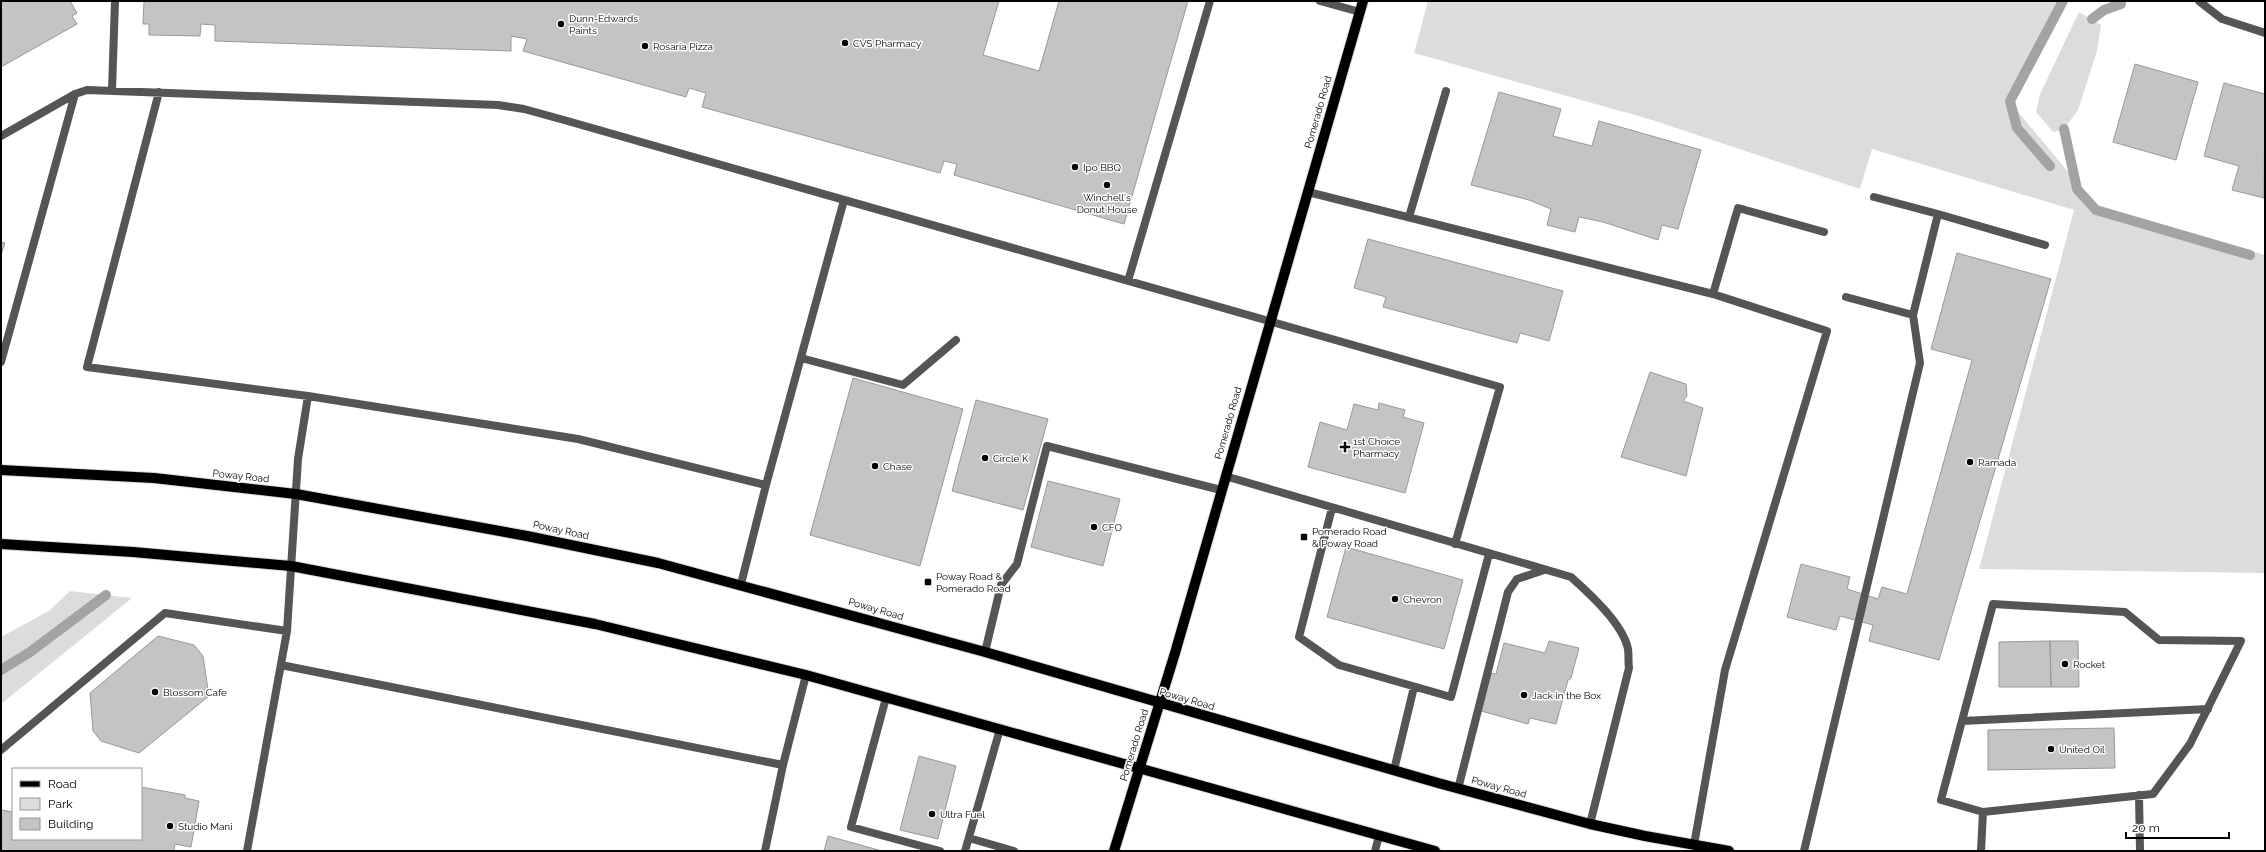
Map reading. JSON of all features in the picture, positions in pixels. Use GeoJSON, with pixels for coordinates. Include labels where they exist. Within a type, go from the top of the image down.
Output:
{"type":"FeatureCollection","features":[{"type":"Feature","properties":{"kind":"main road","name":"Pomerado Road"},"geometry":{"type":"LineString","coordinates":[[1114,851],[1160,703],[1363,1]]}},
{"type":"Feature","properties":{"kind":"main road","name":"Poway Road"},"geometry":{"type":"LineString","coordinates":[[1,470],[154,478],[296,494],[535,537],[658,563],[742,584],[985,652],[1458,789],[1590,824],[1728,851]]}},
{"type":"Feature","properties":{"kind":"main road"},"geometry":{"type":"LineString","coordinates":[[1,544],[133,552],[291,566],[595,624],[806,675],[1435,851]]}},
{"type":"Feature","properties":{"kind":"street"},"geometry":{"type":"LineString","coordinates":[[112,90],[115,1]]}},
{"type":"Feature","properties":{"kind":"street"},"geometry":{"type":"LineString","coordinates":[[1128,281],[1210,1]]}},
{"type":"Feature","properties":{"kind":"street"},"geometry":{"type":"LineString","coordinates":[[1320,1],[1360,12]]}},
{"type":"Feature","properties":{"kind":"street"},"geometry":{"type":"LineString","coordinates":[[2199,1],[2222,19],[2265,33]]}},
{"type":"Feature","properties":{"kind":"street"},"geometry":{"type":"LineString","coordinates":[[1,136],[75,94],[87,90],[511,106],[1500,387],[1455,544]]}},
{"type":"Feature","properties":{"kind":"street"},"geometry":{"type":"LineString","coordinates":[[1409,217],[1446,91]]}},
{"type":"Feature","properties":{"kind":"street"},"geometry":{"type":"LineString","coordinates":[[159,92],[87,367],[308,396],[578,439],[766,485]]}},
{"type":"Feature","properties":{"kind":"street"},"geometry":{"type":"LineString","coordinates":[[1,362],[75,94]]}},
{"type":"Feature","properties":{"kind":"street"},"geometry":{"type":"LineString","coordinates":[[1308,192],[1713,294],[1827,331],[1725,670],[1694,845]]}},
{"type":"Feature","properties":{"kind":"street"},"geometry":{"type":"LineString","coordinates":[[1874,197],[2045,245]]}},
{"type":"Feature","properties":{"kind":"street"},"geometry":{"type":"LineString","coordinates":[[742,584],[766,485],[844,200]]}},
{"type":"Feature","properties":{"kind":"street"},"geometry":{"type":"LineString","coordinates":[[1713,294],[1738,208],[1824,232]]}},
{"type":"Feature","properties":{"kind":"street"},"geometry":{"type":"LineString","coordinates":[[1804,851],[1920,363],[1914,315],[1938,214]]}},
{"type":"Feature","properties":{"kind":"street"},"geometry":{"type":"LineString","coordinates":[[1846,297],[1914,315]]}},
{"type":"Feature","properties":{"kind":"street"},"geometry":{"type":"LineString","coordinates":[[801,358],[903,385],[956,340]]}},
{"type":"Feature","properties":{"kind":"street"},"geometry":{"type":"LineString","coordinates":[[246,851],[287,631],[298,459],[308,396]]}},
{"type":"Feature","properties":{"kind":"street"},"geometry":{"type":"LineString","coordinates":[[985,652],[1001,585],[1017,564],[1047,446],[1221,490]]}},
{"type":"Feature","properties":{"kind":"street"},"geometry":{"type":"LineString","coordinates":[[1225,476],[1571,577],[1588,593],[1619,629],[1628,648],[1629,668],[1590,824]]}},
{"type":"Feature","properties":{"kind":"street"},"geometry":{"type":"LineString","coordinates":[[1332,508],[1299,637],[1339,665],[1451,697],[1489,554]]}},
{"type":"Feature","properties":{"kind":"street"},"geometry":{"type":"LineString","coordinates":[[1458,789],[1508,592],[1517,580],[1544,570]]}},
{"type":"Feature","properties":{"kind":"street"},"geometry":{"type":"LineString","coordinates":[[1993,604],[2125,612],[2159,640],[2242,641],[2190,744],[2153,794],[1983,812],[1941,800],[1962,721],[1993,604]]}},
{"type":"Feature","properties":{"kind":"street"},"geometry":{"type":"LineString","coordinates":[[1,750],[165,613],[287,631]]}},
{"type":"Feature","properties":{"kind":"street"},"geometry":{"type":"LineString","coordinates":[[281,665],[783,764]]}},
{"type":"Feature","properties":{"kind":"street"},"geometry":{"type":"LineString","coordinates":[[765,851],[783,764],[806,675]]}},
{"type":"Feature","properties":{"kind":"street"},"geometry":{"type":"LineString","coordinates":[[1394,770],[1414,686]]}},
{"type":"Feature","properties":{"kind":"street"},"geometry":{"type":"LineString","coordinates":[[886,698],[851,826],[940,851]]}},
{"type":"Feature","properties":{"kind":"street"},"geometry":{"type":"LineString","coordinates":[[1962,721],[2208,709]]}},
{"type":"Feature","properties":{"kind":"street"},"geometry":{"type":"LineString","coordinates":[[965,851],[1000,729]]}},
{"type":"Feature","properties":{"kind":"street"},"geometry":{"type":"LineString","coordinates":[[2139,795],[2140,851]]}},
{"type":"Feature","properties":{"kind":"street"},"geometry":{"type":"LineString","coordinates":[[1981,851],[1983,812]]}},
{"type":"Feature","properties":{"kind":"street"},"geometry":{"type":"LineString","coordinates":[[1375,851],[1379,836]]}},
{"type":"Feature","properties":{"kind":"street"},"geometry":{"type":"LineString","coordinates":[[969,838],[1014,851]]}},
{"type":"Feature","properties":{"kind":"green space"},"geometry":{"type":"Polygon","coordinates":[[[1428,1],[2063,1],[2010,102],[2097,207],[2265,255],[2265,573],[1979,569],[2074,210],[1872,149],[1860,189],[1649,119],[1414,53],[1428,1]]]}},
{"type":"Feature","properties":{"kind":"green space"},"geometry":{"type":"Polygon","coordinates":[[[2079,12],[2101,25],[2097,51],[2078,110],[2064,129],[2053,132],[2036,112],[2040,94],[2079,12]]]}},
{"type":"Feature","properties":{"kind":"green space"},"geometry":{"type":"Polygon","coordinates":[[[70,591],[132,598],[1,704],[1,637],[49,611],[70,591]]]}},
{"type":"Feature","properties":{"kind":"building"},"geometry":{"type":"Polygon","coordinates":[[[1,1],[70,1],[77,13],[72,16],[77,24],[1,67],[1,1]]]}},
{"type":"Feature","properties":{"kind":"building"},"geometry":{"type":"Polygon","coordinates":[[[144,1],[999,1],[983,55],[1039,71],[1059,1],[1188,1],[1124,224],[954,175],[957,164],[944,161],[940,173],[702,107],[706,93],[689,88],[686,97],[523,51],[527,39],[511,36],[511,51],[215,41],[215,25],[201,24],[200,36],[149,35],[149,24],[143,24],[144,1]]]}},
{"type":"Feature","properties":{"kind":"building"},"geometry":{"type":"Polygon","coordinates":[[[2135,64],[2198,82],[2176,160],[2113,142],[2135,64]]]}},
{"type":"Feature","properties":{"kind":"building"},"geometry":{"type":"Polygon","coordinates":[[[2224,83],[2265,94],[2264,198],[2232,190],[2239,166],[2204,156],[2224,83]]]}},
{"type":"Feature","properties":{"kind":"building"},"geometry":{"type":"Polygon","coordinates":[[[1499,92],[1561,109],[1553,136],[1592,146],[1599,121],[1701,150],[1678,229],[1662,225],[1658,240],[1603,222],[1579,217],[1575,232],[1547,225],[1551,209],[1529,200],[1471,185],[1499,92]]]}},
{"type":"Feature","properties":{"kind":"building"},"geometry":{"type":"Polygon","coordinates":[[[1368,239],[1563,291],[1549,341],[1520,333],[1517,343],[1383,307],[1386,297],[1354,288],[1368,239]]]}},
{"type":"Feature","properties":{"kind":"building"},"geometry":{"type":"Polygon","coordinates":[[[1,242],[5,243],[1,255],[1,242]]]}},
{"type":"Feature","properties":{"kind":"building","name":"Ramada"},"geometry":{"type":"Polygon","coordinates":[[[1957,253],[2051,279],[1939,660],[1869,641],[1873,625],[1840,616],[1836,630],[1787,617],[1801,564],[1850,577],[1847,589],[1878,599],[1882,587],[1907,594],[1972,360],[1931,349],[1957,253]]]}},
{"type":"Feature","properties":{"kind":"building"},"geometry":{"type":"Polygon","coordinates":[[[1650,372],[1686,384],[1687,396],[1683,401],[1703,408],[1686,476],[1621,457],[1650,372]]]}},
{"type":"Feature","properties":{"kind":"building"},"geometry":{"type":"Polygon","coordinates":[[[853,378],[963,409],[920,566],[810,535],[853,378]]]}},
{"type":"Feature","properties":{"kind":"building"},"geometry":{"type":"Polygon","coordinates":[[[976,400],[1048,419],[1023,510],[952,491],[976,400]]]}},
{"type":"Feature","properties":{"kind":"building"},"geometry":{"type":"Polygon","coordinates":[[[1379,403],[1405,410],[1403,417],[1424,423],[1405,493],[1308,467],[1320,422],[1347,430],[1354,404],[1378,410],[1379,403]]]}},
{"type":"Feature","properties":{"kind":"building"},"geometry":{"type":"Polygon","coordinates":[[[1048,481],[1120,499],[1103,566],[1031,547],[1048,481]]]}},
{"type":"Feature","properties":{"kind":"building","name":"Chevron"},"geometry":{"type":"Polygon","coordinates":[[[1346,547],[1463,580],[1444,649],[1327,617],[1346,547]]]}},
{"type":"Feature","properties":{"kind":"building"},"geometry":{"type":"Polygon","coordinates":[[[158,636],[194,645],[203,656],[209,696],[139,753],[101,741],[93,731],[90,693],[158,636]]]}},
{"type":"Feature","properties":{"kind":"building","name":"Jack in the Box"},"geometry":{"type":"Polygon","coordinates":[[[1549,641],[1579,648],[1571,678],[1568,680],[1556,724],[1530,718],[1528,724],[1481,711],[1491,673],[1496,674],[1504,643],[1545,653],[1549,641]]]}},
{"type":"Feature","properties":{"kind":"building","name":"Rocket"},"geometry":{"type":"Polygon","coordinates":[[[2050,641],[2078,641],[2079,687],[2051,687],[2050,641]]]}},
{"type":"Feature","properties":{"kind":"building"},"geometry":{"type":"Polygon","coordinates":[[[2050,641],[2051,687],[1999,687],[1999,642],[2050,641]]]}},
{"type":"Feature","properties":{"kind":"building","name":"United Oil"},"geometry":{"type":"Polygon","coordinates":[[[2114,728],[2115,768],[1988,770],[1988,730],[2114,728]]]}},
{"type":"Feature","properties":{"kind":"building"},"geometry":{"type":"Polygon","coordinates":[[[919,756],[956,766],[938,839],[900,830],[919,756]]]}},
{"type":"Feature","properties":{"kind":"building"},"geometry":{"type":"Polygon","coordinates":[[[142,787],[185,795],[185,798],[199,801],[191,847],[175,844],[174,851],[1,851],[1,810],[12,812],[12,840],[142,840],[142,787]]]}},
{"type":"Feature","properties":{"kind":"building"},"geometry":{"type":"Polygon","coordinates":[[[828,836],[857,844],[882,851],[824,851],[828,836]]]}},
{"type":"Feature","properties":{"kind":"waterway"},"geometry":{"type":"LineString","coordinates":[[2050,166],[2017,128],[2010,101],[2063,1]]}},
{"type":"Feature","properties":{"kind":"waterway"},"geometry":{"type":"LineString","coordinates":[[2092,19],[2104,10],[2121,4]]}},
{"type":"Feature","properties":{"kind":"waterway"},"geometry":{"type":"LineString","coordinates":[[2064,129],[2077,189],[2096,210],[2250,255]]}},
{"type":"Feature","properties":{"kind":"waterway"},"geometry":{"type":"LineString","coordinates":[[1,670],[30,652],[106,595]]}},
{"type":"Feature","properties":{"kind":"place","name":"Dunn-Edwards Paints"},"geometry":{"type":"Point","coordinates":[561,24]}},
{"type":"Feature","properties":{"kind":"place","name":"CVS Pharmacy"},"geometry":{"type":"Point","coordinates":[845,43]}},
{"type":"Feature","properties":{"kind":"place","name":"Rosaria Pizza"},"geometry":{"type":"Point","coordinates":[645,46]}},
{"type":"Feature","properties":{"kind":"place","name":"Ipo BBQ"},"geometry":{"type":"Point","coordinates":[1075,167]}},
{"type":"Feature","properties":{"kind":"place","name":"Winchell's Donut House"},"geometry":{"type":"Point","coordinates":[1107,185]}},
{"type":"Feature","properties":{"kind":"place","name":"1st Choice Pharmacy"},"geometry":{"type":"Point","coordinates":[1345,447]}},
{"type":"Feature","properties":{"kind":"place","name":"Circle K"},"geometry":{"type":"Point","coordinates":[985,458]}},
{"type":"Feature","properties":{"kind":"place","name":"Ramada"},"geometry":{"type":"Point","coordinates":[1970,462]}},
{"type":"Feature","properties":{"kind":"place","name":"Chase"},"geometry":{"type":"Point","coordinates":[875,466]}},
{"type":"Feature","properties":{"kind":"place","name":"CFO"},"geometry":{"type":"Point","coordinates":[1094,527]}},
{"type":"Feature","properties":{"kind":"place","name":"Pomerado Road & Poway Road"},"geometry":{"type":"Point","coordinates":[1304,537]}},
{"type":"Feature","properties":{"kind":"place","name":"Poway Road & Pomerado Road"},"geometry":{"type":"Point","coordinates":[928,582]}},
{"type":"Feature","properties":{"kind":"place","name":"Chevron"},"geometry":{"type":"Point","coordinates":[1395,599]}},
{"type":"Feature","properties":{"kind":"place","name":"Rocket"},"geometry":{"type":"Point","coordinates":[2065,664]}},
{"type":"Feature","properties":{"kind":"place","name":"Blossom Cafe"},"geometry":{"type":"Point","coordinates":[155,692]}},
{"type":"Feature","properties":{"kind":"place","name":"Jack in the Box"},"geometry":{"type":"Point","coordinates":[1524,695]}},
{"type":"Feature","properties":{"kind":"place","name":"United Oil"},"geometry":{"type":"Point","coordinates":[2051,749]}},
{"type":"Feature","properties":{"kind":"place","name":"Ultra Fuel"},"geometry":{"type":"Point","coordinates":[932,814]}},
{"type":"Feature","properties":{"kind":"place","name":"Studio Mani"},"geometry":{"type":"Point","coordinates":[170,826]}}]}
